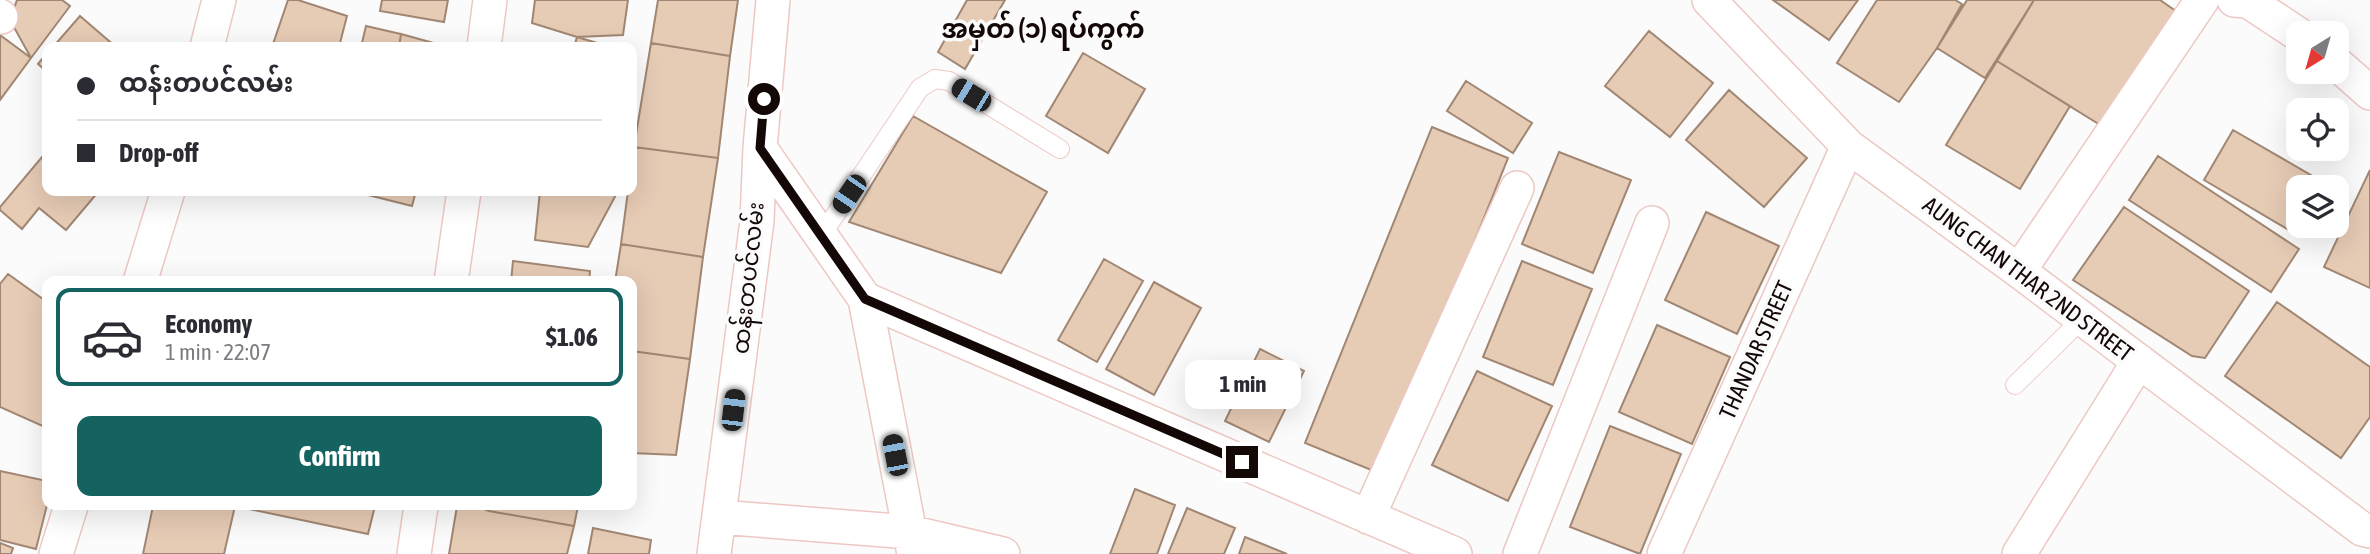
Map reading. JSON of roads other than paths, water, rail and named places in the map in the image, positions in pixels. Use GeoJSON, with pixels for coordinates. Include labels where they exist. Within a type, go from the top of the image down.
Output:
{"type":"FeatureCollection","features":[{"type":"Feature","properties":{"kind":"street"},"geometry":{"type":"LineString","coordinates":[[208,42],[219,0]]}},
{"type":"Feature","properties":{"kind":"street"},"geometry":{"type":"LineString","coordinates":[[485,42],[490,0]]}},
{"type":"Feature","properties":{"kind":"street","name":"ထန်းတပင်လမ်း"},"geometry":{"type":"LineString","coordinates":[[714,554],[757,221],[760,148],[773,0]]}},
{"type":"Feature","properties":{"kind":"street","name":"AUNG CHAN THAR 2ND STREET"},"geometry":{"type":"LineString","coordinates":[[1709,0],[1848,146],[2083,318],[2364,531]]}},
{"type":"Feature","properties":{"kind":"street"},"geometry":{"type":"LineString","coordinates":[[2020,271],[2202,0]]}},
{"type":"Feature","properties":{"kind":"street"},"geometry":{"type":"LineString","coordinates":[[2234,0],[2248,1],[2286,26]]}},
{"type":"Feature","properties":{"kind":"street"},"geometry":{"type":"LineString","coordinates":[[2349,74],[2370,93]]}},
{"type":"Feature","properties":{"kind":"street","name":"THANDAR STREET"},"geometry":{"type":"LineString","coordinates":[[1664,554],[1848,146]]}},
{"type":"Feature","properties":{"kind":"street"},"geometry":{"type":"LineString","coordinates":[[760,148],[865,299],[912,543]]}},
{"type":"Feature","properties":{"kind":"street"},"geometry":{"type":"LineString","coordinates":[[1368,517],[1517,188]]}},
{"type":"Feature","properties":{"kind":"street"},"geometry":{"type":"LineString","coordinates":[[142,276],[166,196]]}},
{"type":"Feature","properties":{"kind":"street"},"geometry":{"type":"LineString","coordinates":[[453,276],[463,196]]}},
{"type":"Feature","properties":{"kind":"street"},"geometry":{"type":"LineString","coordinates":[[1520,554],[1652,223]]}},
{"type":"Feature","properties":{"kind":"street"},"geometry":{"type":"LineString","coordinates":[[865,299],[1455,554]]}},
{"type":"Feature","properties":{"kind":"street"},"geometry":{"type":"LineString","coordinates":[[2019,554],[2139,361]]}},
{"type":"Feature","properties":{"kind":"street"},"geometry":{"type":"LineString","coordinates":[[56,554],[70,510]]}},
{"type":"Feature","properties":{"kind":"street"},"geometry":{"type":"LineString","coordinates":[[414,554],[420,510]]}},
{"type":"Feature","properties":{"kind":"street"},"geometry":{"type":"LineString","coordinates":[[719,517],[1003,554]]}},
{"type":"Feature","properties":{"kind":"lane"},"geometry":{"type":"LineString","coordinates":[[821,236],[920,88],[935,79],[949,81],[1060,149]]}},
{"type":"Feature","properties":{"kind":"lane"},"geometry":{"type":"LineString","coordinates":[[2015,386],[2083,318]]}},
{"type":"Feature","properties":{"kind":"district","name":"အမှတ် (၁) ရပ်ကွက်"},"geometry":{"type":"Point","coordinates":[1043,29]}}]}
